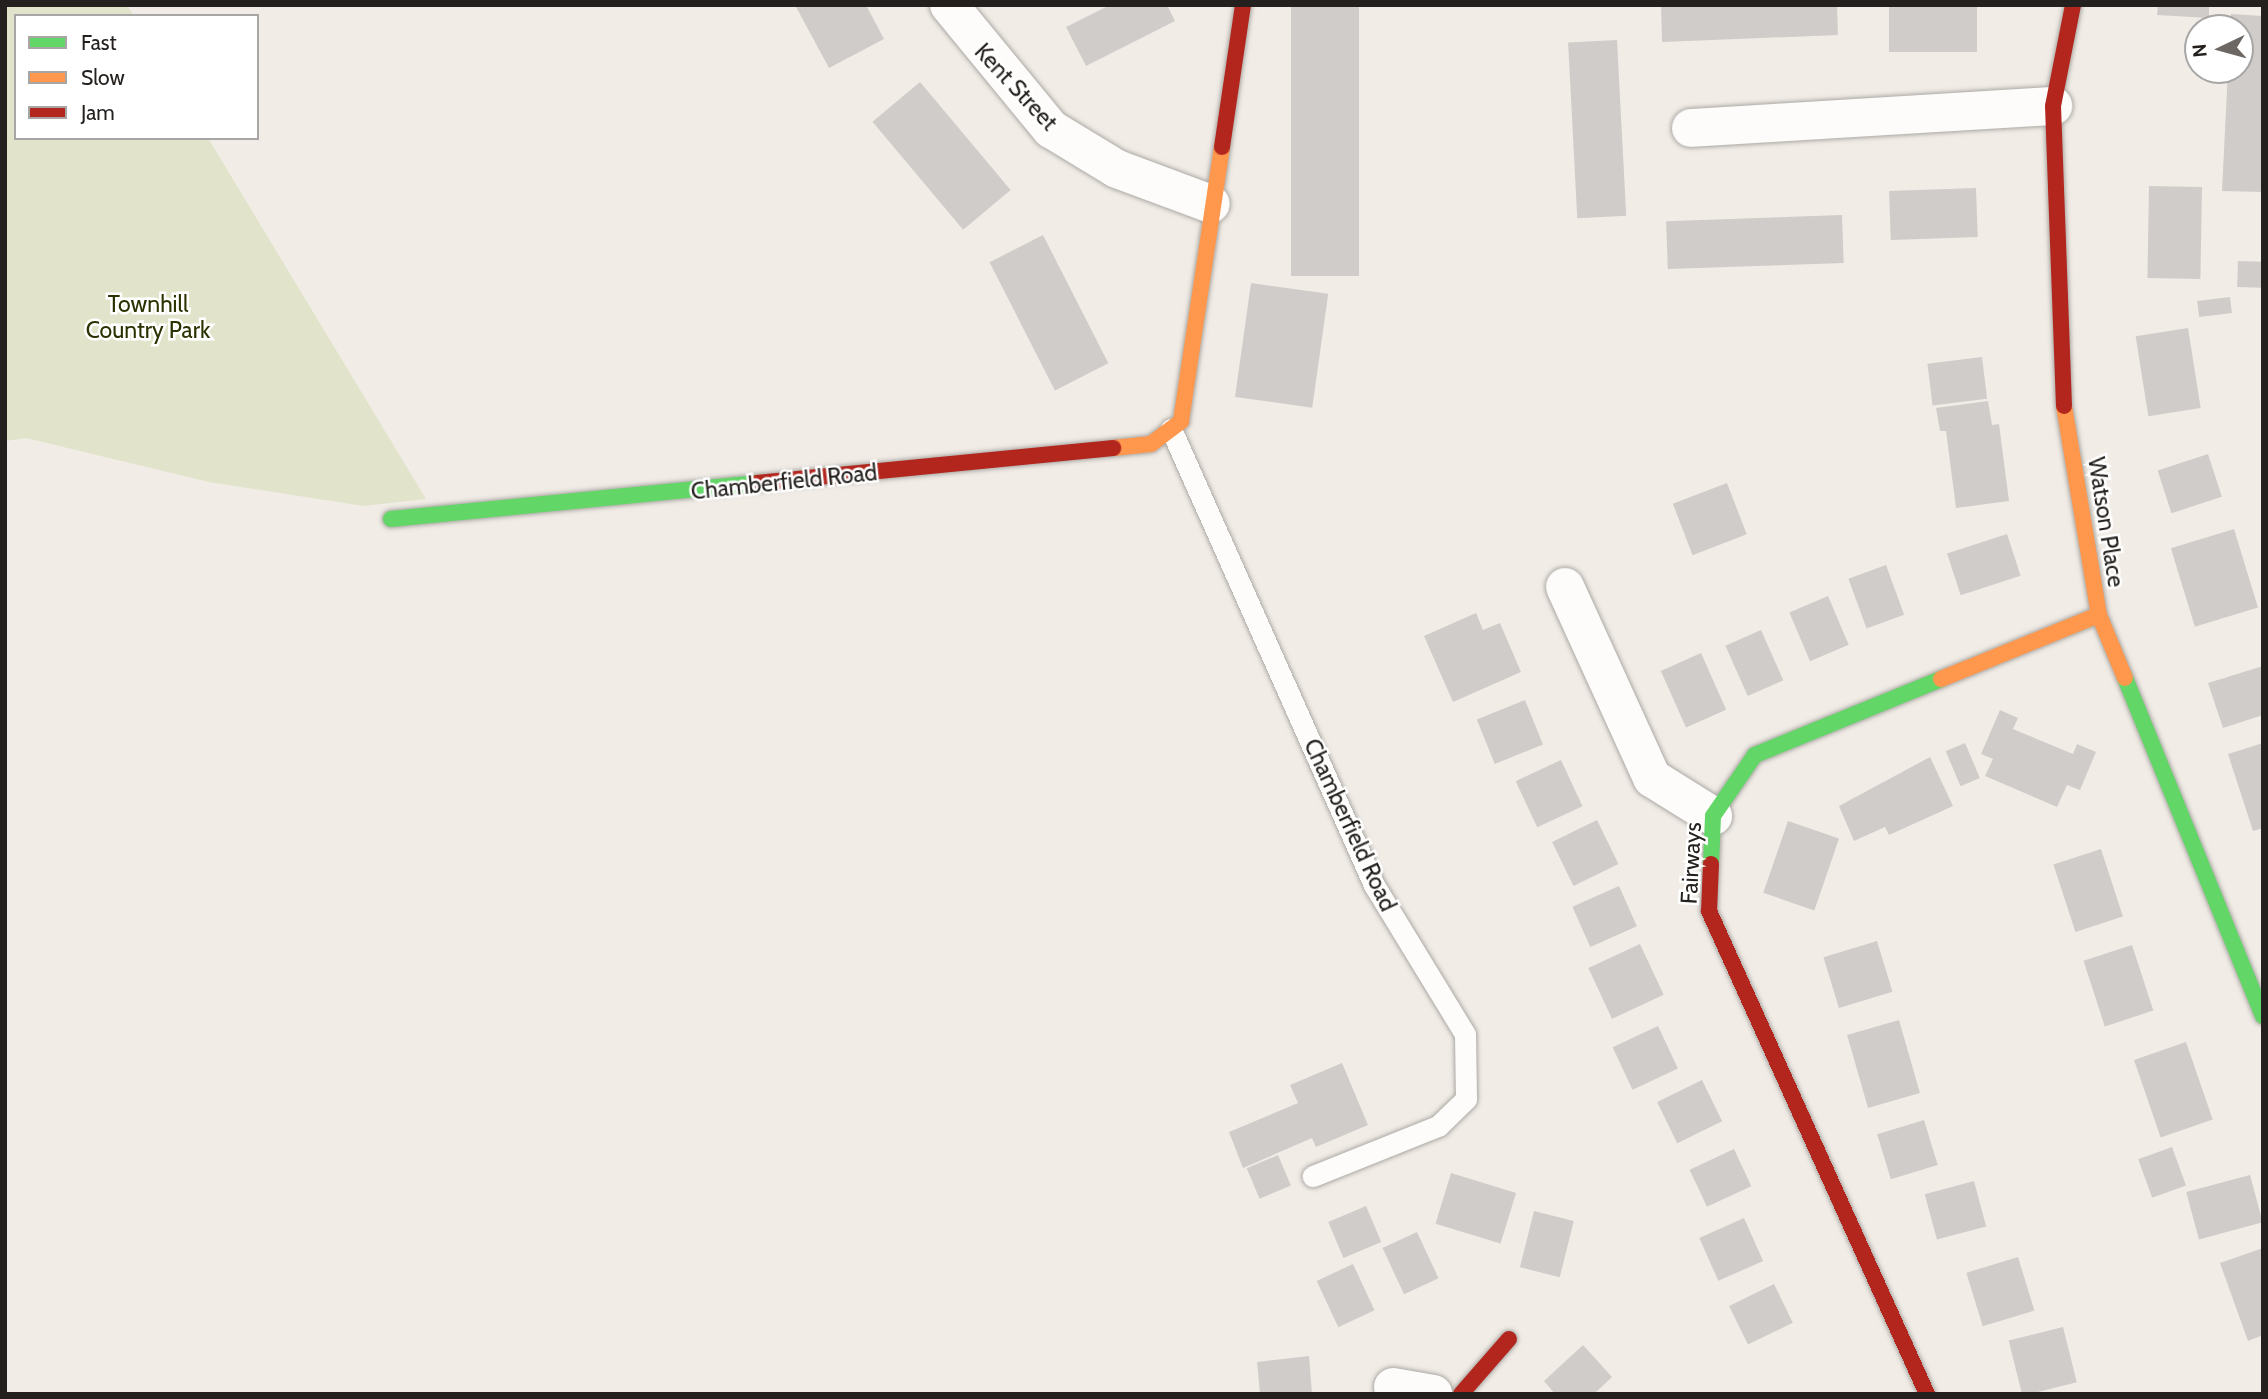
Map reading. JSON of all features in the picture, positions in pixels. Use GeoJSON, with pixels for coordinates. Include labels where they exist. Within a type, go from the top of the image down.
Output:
{"type":"FeatureCollection","features":[{"type":"Feature","properties":{"kind":"street","name":"Kent Street"},"geometry":{"type":"LineString","coordinates":[[948,5],[1051,129],[1117,169],[1211,204]]}},
{"type":"Feature","properties":{"kind":"street"},"geometry":{"type":"LineString","coordinates":[[1171,429],[1181,421],[1211,204],[1243,5]]}},
{"type":"Feature","properties":{"kind":"street","name":"Watson Place"},"geometry":{"type":"LineString","coordinates":[[2073,5],[2053,106],[2058,370],[2099,615],[2263,1017]]}},
{"type":"Feature","properties":{"kind":"street"},"geometry":{"type":"LineString","coordinates":[[1691,128],[2053,106]]}},
{"type":"Feature","properties":{"kind":"street","name":"Chamberfield Road"},"geometry":{"type":"LineString","coordinates":[[391,519],[1151,444],[1171,429]]}},
{"type":"Feature","properties":{"kind":"street"},"geometry":{"type":"LineString","coordinates":[[1565,587],[1652,778],[1713,816]]}},
{"type":"Feature","properties":{"kind":"street","name":"Fairways"},"geometry":{"type":"LineString","coordinates":[[1927,1394],[1709,911],[1713,816],[1755,755],[2099,615]]}},
{"type":"Feature","properties":{"kind":"street"},"geometry":{"type":"LineString","coordinates":[[1461,1394],[1509,1339]]}},
{"type":"Feature","properties":{"kind":"street"},"geometry":{"type":"LineString","coordinates":[[1393,1387],[1433,1394]]}},
{"type":"Feature","properties":{"kind":"lane","name":"Chamberfield Road"},"geometry":{"type":"LineString","coordinates":[[1171,429],[1374,885],[1465,1034],[1466,1099],[1438,1126],[1313,1176]]}},
{"type":"Feature","properties":{"kind":"green space","name":"Townhill Country Park"},"geometry":{"type":"Polygon","coordinates":[[[5,5],[127,5],[133,14],[14,14],[14,140],[209,140],[426,499],[364,506],[209,482],[26,438],[5,441],[5,5]]]}},
{"type":"Feature","properties":{"kind":"building"},"geometry":{"type":"Polygon","coordinates":[[[795,5],[866,5],[884,39],[829,68],[795,5]]]}},
{"type":"Feature","properties":{"kind":"building"},"geometry":{"type":"Polygon","coordinates":[[[1110,5],[1167,5],[1175,21],[1086,66],[1066,27],[1110,5]]]}},
{"type":"Feature","properties":{"kind":"building"},"geometry":{"type":"Polygon","coordinates":[[[1291,5],[1359,5],[1359,276],[1291,276],[1291,5]]]}},
{"type":"Feature","properties":{"kind":"building"},"geometry":{"type":"Polygon","coordinates":[[[1661,5],[1837,5],[1838,35],[1662,42],[1661,5]]]}},
{"type":"Feature","properties":{"kind":"building"},"geometry":{"type":"Polygon","coordinates":[[[1889,5],[1977,5],[1977,52],[1889,52],[1889,5]]]}},
{"type":"Feature","properties":{"kind":"building"},"geometry":{"type":"Polygon","coordinates":[[[2158,5],[2209,5],[2209,14],[2157,15],[2158,5]]]}},
{"type":"Feature","properties":{"kind":"building"},"geometry":{"type":"Polygon","coordinates":[[[2254,15],[2263,16],[2263,192],[2222,191],[2227,84],[2254,84],[2254,15]]]}},
{"type":"Feature","properties":{"kind":"building"},"geometry":{"type":"Polygon","coordinates":[[[1617,40],[1626,216],[1577,218],[1568,43],[1617,40]]]}},
{"type":"Feature","properties":{"kind":"building"},"geometry":{"type":"Polygon","coordinates":[[[920,82],[1011,190],[963,230],[873,122],[920,82]]]}},
{"type":"Feature","properties":{"kind":"building"},"geometry":{"type":"Polygon","coordinates":[[[2149,186],[2202,187],[2200,279],[2147,278],[2149,186]]]}},
{"type":"Feature","properties":{"kind":"building"},"geometry":{"type":"Polygon","coordinates":[[[1976,188],[1978,237],[1891,240],[1889,191],[1976,188]]]}},
{"type":"Feature","properties":{"kind":"building"},"geometry":{"type":"Polygon","coordinates":[[[1842,215],[1844,263],[1668,269],[1666,221],[1842,215]]]}},
{"type":"Feature","properties":{"kind":"building"},"geometry":{"type":"Polygon","coordinates":[[[1043,235],[1108,363],[1055,391],[990,262],[1043,235]]]}},
{"type":"Feature","properties":{"kind":"building"},"geometry":{"type":"Polygon","coordinates":[[[2238,261],[2263,262],[2262,288],[2237,287],[2238,261]]]}},
{"type":"Feature","properties":{"kind":"building"},"geometry":{"type":"Polygon","coordinates":[[[1251,283],[1328,294],[1312,408],[1235,397],[1251,283]]]}},
{"type":"Feature","properties":{"kind":"building"},"geometry":{"type":"Polygon","coordinates":[[[2230,297],[2232,313],[2199,317],[2197,301],[2230,297]]]}},
{"type":"Feature","properties":{"kind":"building"},"geometry":{"type":"Polygon","coordinates":[[[2188,328],[2201,408],[2148,416],[2136,336],[2188,328]]]}},
{"type":"Feature","properties":{"kind":"building"},"geometry":{"type":"Polygon","coordinates":[[[1982,357],[1987,399],[1933,405],[1927,364],[1982,357]]]}},
{"type":"Feature","properties":{"kind":"building"},"geometry":{"type":"Polygon","coordinates":[[[1988,401],[1992,425],[1999,424],[2009,501],[1956,508],[1946,431],[1940,431],[1936,408],[1988,401]]]}},
{"type":"Feature","properties":{"kind":"building"},"geometry":{"type":"Polygon","coordinates":[[[2208,454],[2222,497],[2171,513],[2158,470],[2208,454]]]}},
{"type":"Feature","properties":{"kind":"building"},"geometry":{"type":"Polygon","coordinates":[[[1727,483],[1747,534],[1693,555],[1673,504],[1727,483]]]}},
{"type":"Feature","properties":{"kind":"building"},"geometry":{"type":"Polygon","coordinates":[[[2234,529],[2258,607],[2195,627],[2171,548],[2234,529]]]}},
{"type":"Feature","properties":{"kind":"building"},"geometry":{"type":"Polygon","coordinates":[[[2007,534],[2021,576],[1961,595],[1947,553],[2007,534]]]}},
{"type":"Feature","properties":{"kind":"building"},"geometry":{"type":"Polygon","coordinates":[[[1886,565],[1904,615],[1867,628],[1848,579],[1886,565]]]}},
{"type":"Feature","properties":{"kind":"building"},"geometry":{"type":"Polygon","coordinates":[[[1828,596],[1849,645],[1810,661],[1789,612],[1828,596]]]}},
{"type":"Feature","properties":{"kind":"building"},"geometry":{"type":"Polygon","coordinates":[[[1476,613],[1483,630],[1500,623],[1521,672],[1453,702],[1424,636],[1476,613]]]}},
{"type":"Feature","properties":{"kind":"building"},"geometry":{"type":"Polygon","coordinates":[[[1761,630],[1783,680],[1748,696],[1725,646],[1761,630]]]}},
{"type":"Feature","properties":{"kind":"building"},"geometry":{"type":"Polygon","coordinates":[[[1701,653],[1726,710],[1686,728],[1661,671],[1701,653]]]}},
{"type":"Feature","properties":{"kind":"building"},"geometry":{"type":"Polygon","coordinates":[[[2263,666],[2263,715],[2223,728],[2208,683],[2263,666]]]}},
{"type":"Feature","properties":{"kind":"building"},"geometry":{"type":"Polygon","coordinates":[[[1525,700],[1543,745],[1495,764],[1477,719],[1525,700]]]}},
{"type":"Feature","properties":{"kind":"building"},"geometry":{"type":"Polygon","coordinates":[[[2000,710],[2018,718],[2013,729],[2073,754],[2077,744],[2096,752],[2080,790],[2067,785],[2057,807],[1985,776],[1993,759],[1981,754],[2000,710]]]}},
{"type":"Feature","properties":{"kind":"building"},"geometry":{"type":"Polygon","coordinates":[[[1965,743],[1980,778],[1961,786],[1946,751],[1965,743]]]}},
{"type":"Feature","properties":{"kind":"building"},"geometry":{"type":"Polygon","coordinates":[[[2263,743],[2263,828],[2253,831],[2228,754],[2263,743]]]}},
{"type":"Feature","properties":{"kind":"building"},"geometry":{"type":"Polygon","coordinates":[[[1930,757],[1953,806],[1889,835],[1885,827],[1854,841],[1839,806],[1930,757]]]}},
{"type":"Feature","properties":{"kind":"building"},"geometry":{"type":"Polygon","coordinates":[[[1561,760],[1583,806],[1537,827],[1516,781],[1561,760]]]}},
{"type":"Feature","properties":{"kind":"building"},"geometry":{"type":"Polygon","coordinates":[[[1597,820],[1618,864],[1574,886],[1552,842],[1597,820]]]}},
{"type":"Feature","properties":{"kind":"building"},"geometry":{"type":"Polygon","coordinates":[[[1788,821],[1839,839],[1814,910],[1763,893],[1788,821]]]}},
{"type":"Feature","properties":{"kind":"building"},"geometry":{"type":"Polygon","coordinates":[[[2101,849],[2123,917],[2075,932],[2053,864],[2101,849]]]}},
{"type":"Feature","properties":{"kind":"building"},"geometry":{"type":"Polygon","coordinates":[[[1619,886],[1637,926],[1590,947],[1572,907],[1619,886]]]}},
{"type":"Feature","properties":{"kind":"building"},"geometry":{"type":"Polygon","coordinates":[[[1877,941],[1892,992],[1839,1008],[1823,957],[1877,941]]]}},
{"type":"Feature","properties":{"kind":"building"},"geometry":{"type":"Polygon","coordinates":[[[1640,944],[1664,995],[1612,1019],[1588,968],[1640,944]]]}},
{"type":"Feature","properties":{"kind":"building"},"geometry":{"type":"Polygon","coordinates":[[[2132,945],[2153,1011],[2105,1026],[2083,961],[2132,945]]]}},
{"type":"Feature","properties":{"kind":"building"},"geometry":{"type":"Polygon","coordinates":[[[1899,1020],[1920,1093],[1868,1108],[1847,1035],[1899,1020]]]}},
{"type":"Feature","properties":{"kind":"building"},"geometry":{"type":"Polygon","coordinates":[[[1658,1026],[1678,1069],[1633,1090],[1613,1047],[1658,1026]]]}},
{"type":"Feature","properties":{"kind":"building"},"geometry":{"type":"Polygon","coordinates":[[[2186,1042],[2213,1120],[2161,1137],[2134,1060],[2186,1042]]]}},
{"type":"Feature","properties":{"kind":"building"},"geometry":{"type":"Polygon","coordinates":[[[1342,1063],[1368,1125],[1316,1147],[1312,1138],[1243,1168],[1229,1132],[1298,1103],[1290,1085],[1342,1063]]]}},
{"type":"Feature","properties":{"kind":"building"},"geometry":{"type":"Polygon","coordinates":[[[1702,1080],[1722,1121],[1677,1143],[1657,1102],[1702,1080]]]}},
{"type":"Feature","properties":{"kind":"building"},"geometry":{"type":"Polygon","coordinates":[[[1924,1120],[1938,1165],[1891,1179],[1877,1134],[1924,1120]]]}},
{"type":"Feature","properties":{"kind":"building"},"geometry":{"type":"Polygon","coordinates":[[[2172,1147],[2186,1186],[2152,1198],[2138,1159],[2172,1147]]]}},
{"type":"Feature","properties":{"kind":"building"},"geometry":{"type":"Polygon","coordinates":[[[1734,1149],[1751,1186],[1707,1207],[1690,1170],[1734,1149]]]}},
{"type":"Feature","properties":{"kind":"building"},"geometry":{"type":"Polygon","coordinates":[[[1278,1155],[1291,1185],[1260,1199],[1247,1168],[1278,1155]]]}},
{"type":"Feature","properties":{"kind":"building"},"geometry":{"type":"Polygon","coordinates":[[[1451,1173],[1516,1193],[1501,1244],[1436,1224],[1451,1173]]]}},
{"type":"Feature","properties":{"kind":"building"},"geometry":{"type":"Polygon","coordinates":[[[2250,1175],[2263,1222],[2199,1239],[2186,1192],[2250,1175]]]}},
{"type":"Feature","properties":{"kind":"building"},"geometry":{"type":"Polygon","coordinates":[[[1974,1181],[1986,1226],[1937,1240],[1925,1194],[1974,1181]]]}},
{"type":"Feature","properties":{"kind":"building"},"geometry":{"type":"Polygon","coordinates":[[[1366,1206],[1381,1242],[1343,1258],[1328,1222],[1366,1206]]]}},
{"type":"Feature","properties":{"kind":"building"},"geometry":{"type":"Polygon","coordinates":[[[1534,1211],[1574,1221],[1560,1277],[1520,1267],[1534,1211]]]}},
{"type":"Feature","properties":{"kind":"building"},"geometry":{"type":"Polygon","coordinates":[[[1744,1218],[1763,1261],[1718,1281],[1699,1238],[1744,1218]]]}},
{"type":"Feature","properties":{"kind":"building"},"geometry":{"type":"Polygon","coordinates":[[[1417,1232],[1439,1278],[1404,1294],[1383,1248],[1417,1232]]]}},
{"type":"Feature","properties":{"kind":"building"},"geometry":{"type":"Polygon","coordinates":[[[2263,1248],[2263,1335],[2248,1341],[2220,1263],[2263,1248]]]}},
{"type":"Feature","properties":{"kind":"building"},"geometry":{"type":"Polygon","coordinates":[[[2018,1257],[2034,1311],[1983,1326],[1966,1273],[2018,1257]]]}},
{"type":"Feature","properties":{"kind":"building"},"geometry":{"type":"Polygon","coordinates":[[[1353,1264],[1375,1310],[1338,1327],[1317,1281],[1353,1264]]]}},
{"type":"Feature","properties":{"kind":"building"},"geometry":{"type":"Polygon","coordinates":[[[1774,1284],[1793,1323],[1748,1345],[1729,1306],[1774,1284]]]}},
{"type":"Feature","properties":{"kind":"building"},"geometry":{"type":"Polygon","coordinates":[[[2063,1327],[2077,1382],[2022,1394],[2009,1341],[2063,1327]]]}},
{"type":"Feature","properties":{"kind":"building"},"geometry":{"type":"Polygon","coordinates":[[[1583,1345],[1612,1377],[1594,1394],[1555,1394],[1544,1381],[1583,1345]]]}},
{"type":"Feature","properties":{"kind":"building"},"geometry":{"type":"Polygon","coordinates":[[[1309,1356],[1312,1394],[1260,1394],[1257,1362],[1309,1356]]]}},
{"type":"Feature","properties":{"kind":"traffic: fast"},"geometry":{"type":"LineString","coordinates":[[391,519],[757,483]]}},
{"type":"Feature","properties":{"kind":"traffic: fast"},"geometry":{"type":"LineString","coordinates":[[2125,678],[2263,1016]]}},
{"type":"Feature","properties":{"kind":"traffic: fast"},"geometry":{"type":"LineString","coordinates":[[1711,864],[1713,816],[1755,755],[1941,679]]}},
{"type":"Feature","properties":{"kind":"traffic: slow"},"geometry":{"type":"LineString","coordinates":[[1113,448],[1151,444],[1181,421],[1222,147]]}},
{"type":"Feature","properties":{"kind":"traffic: slow"},"geometry":{"type":"LineString","coordinates":[[2064,406],[2099,615],[2125,678]]}},
{"type":"Feature","properties":{"kind":"traffic: slow"},"geometry":{"type":"LineString","coordinates":[[1941,679],[2099,615]]}},
{"type":"Feature","properties":{"kind":"traffic: jam"},"geometry":{"type":"LineString","coordinates":[[1222,147],[1243,5]]}},
{"type":"Feature","properties":{"kind":"traffic: jam"},"geometry":{"type":"LineString","coordinates":[[2064,406],[2053,106],[2073,5]]}},
{"type":"Feature","properties":{"kind":"traffic: jam"},"geometry":{"type":"LineString","coordinates":[[757,483],[1113,448]]}},
{"type":"Feature","properties":{"kind":"traffic: jam"},"geometry":{"type":"LineString","coordinates":[[1711,864],[1709,911],[1927,1394]]}},
{"type":"Feature","properties":{"kind":"traffic: jam"},"geometry":{"type":"LineString","coordinates":[[1461,1394],[1509,1339]]}}]}
